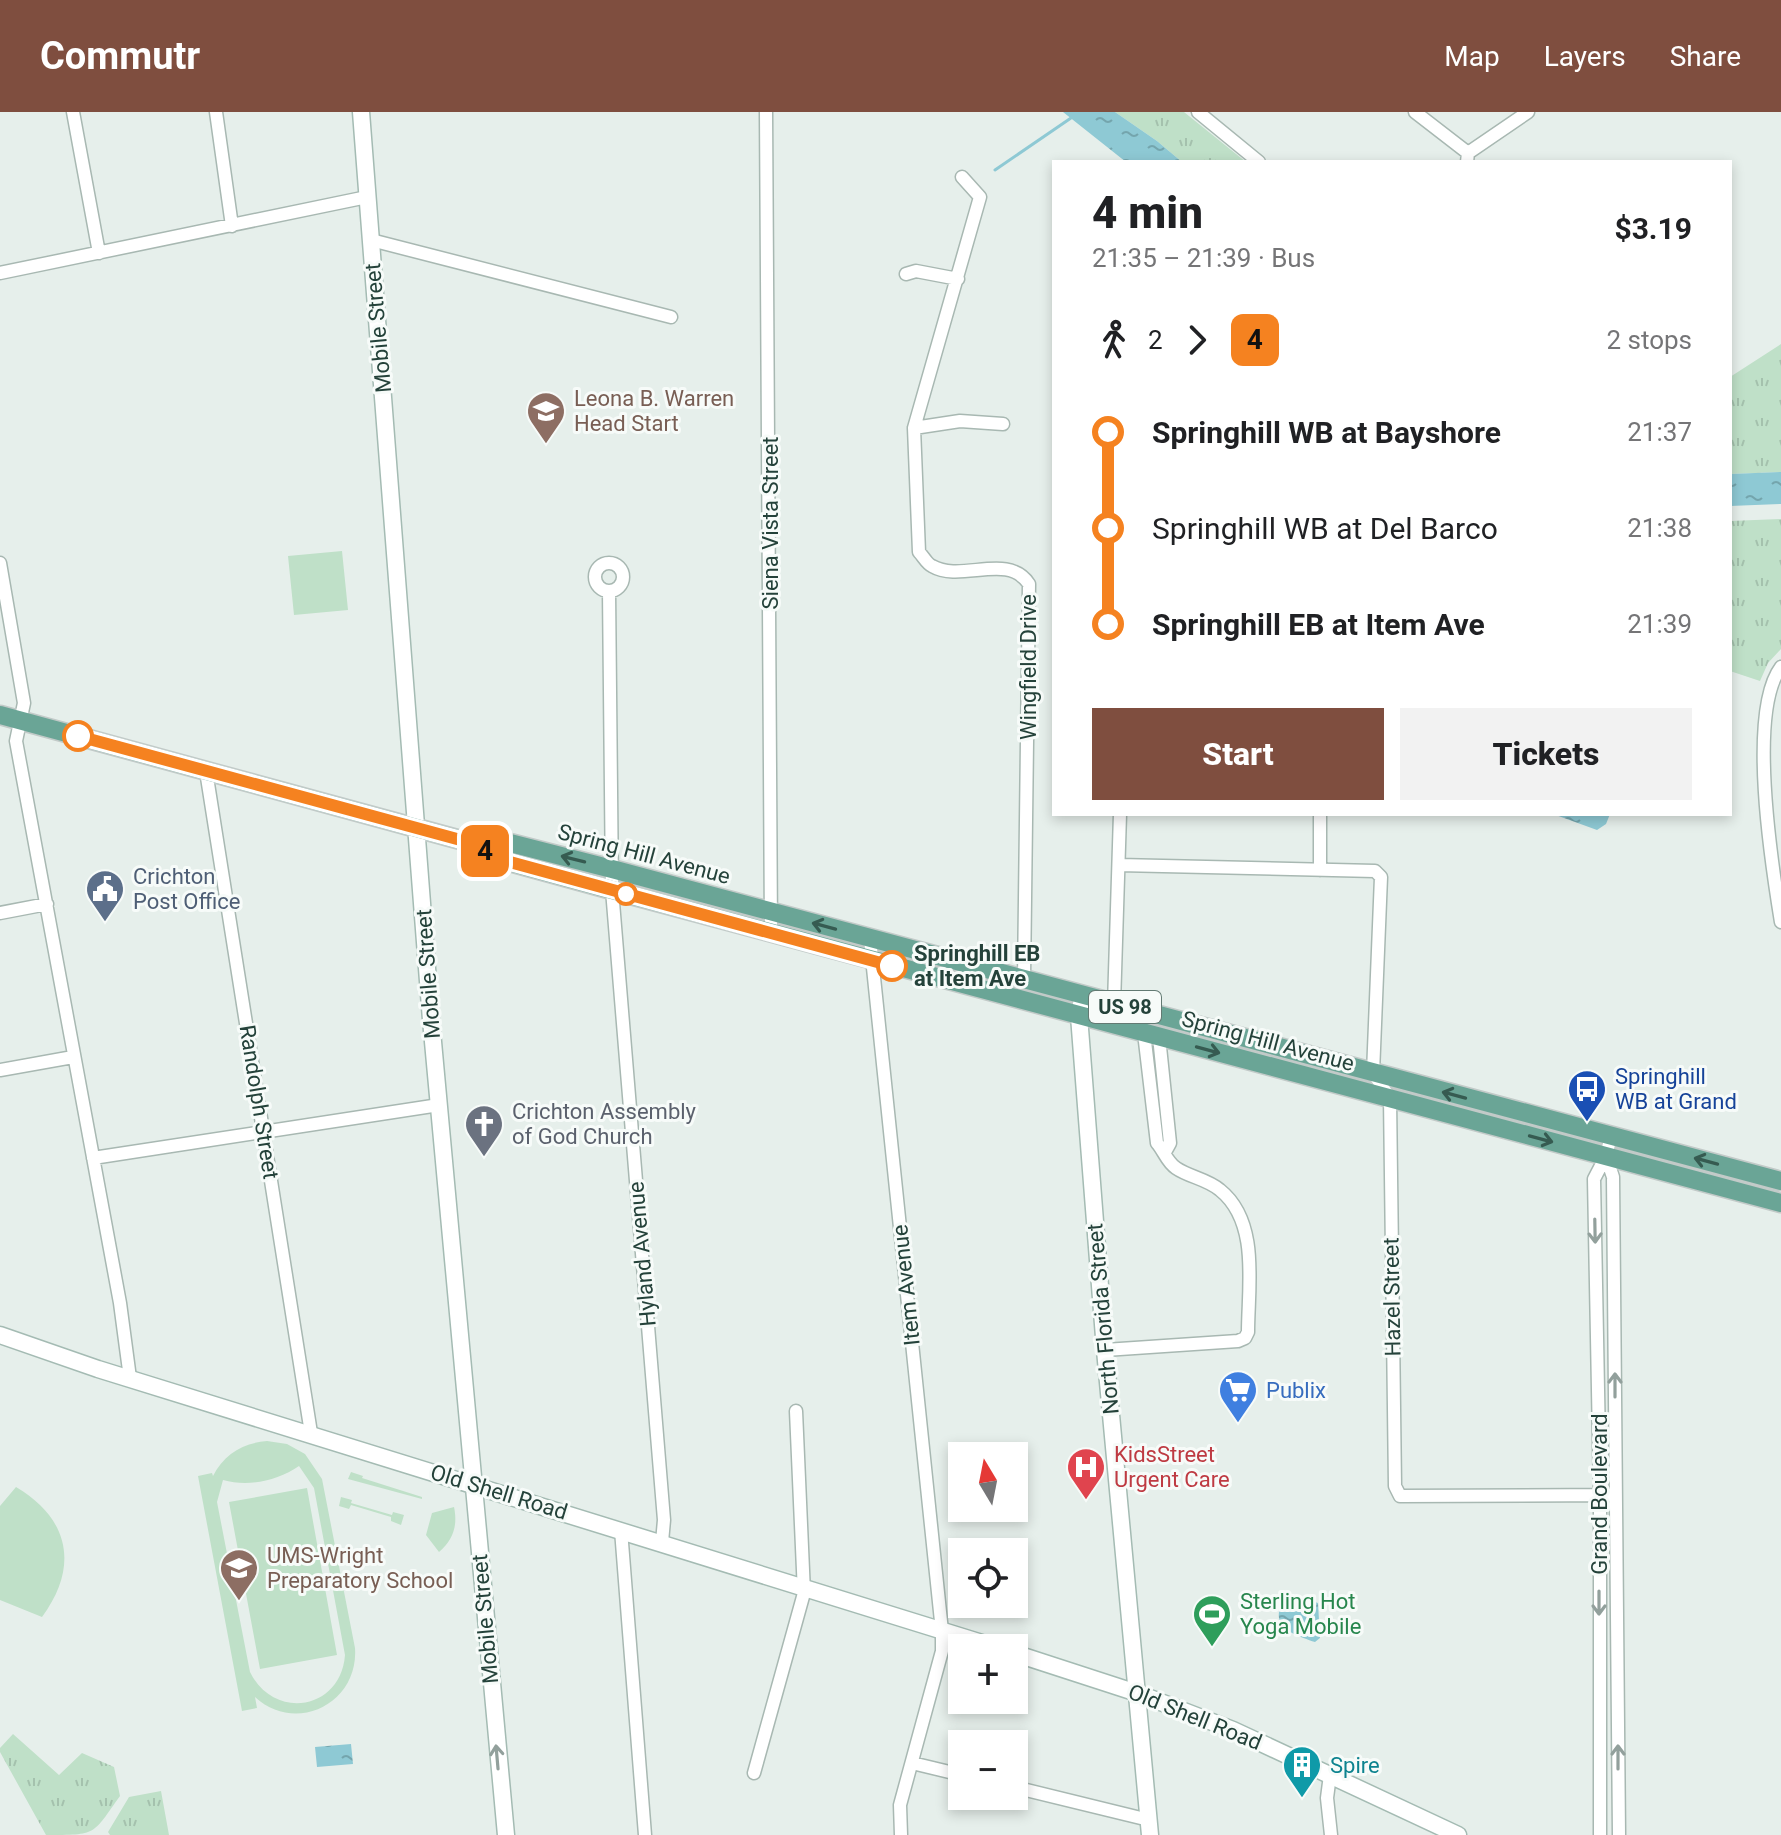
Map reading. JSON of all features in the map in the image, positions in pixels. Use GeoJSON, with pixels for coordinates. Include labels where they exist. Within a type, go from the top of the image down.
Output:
{"type":"FeatureCollection","features":[{"type":"Feature","properties":{"kind":"main road","name":"Spring Hill Avenue"},"geometry":{"type":"LineString","coordinates":[[0,715],[468,842],[506,861],[1781,1203]]}},
{"type":"Feature","properties":{"kind":"main road","name":"Spring Hill Avenue"},"geometry":{"type":"LineString","coordinates":[[468,842],[510,843],[612,869],[1781,1181]]}},
{"type":"Feature","properties":{"kind":"street"},"geometry":{"type":"LineString","coordinates":[[73,112],[99,253]]}},
{"type":"Feature","properties":{"kind":"street"},"geometry":{"type":"LineString","coordinates":[[216,112],[232,226]]}},
{"type":"Feature","properties":{"kind":"street","name":"Mobile Street"},"geometry":{"type":"LineString","coordinates":[[361,112],[439,1105],[506,1835]]}},
{"type":"Feature","properties":{"kind":"street","name":"Siena Vista Street"},"geometry":{"type":"LineString","coordinates":[[766,112],[771,933]]}},
{"type":"Feature","properties":{"kind":"street"},"geometry":{"type":"LineString","coordinates":[[1198,112],[1257,160]]}},
{"type":"Feature","properties":{"kind":"street"},"geometry":{"type":"LineString","coordinates":[[1415,112],[1468,158],[1528,112]]}},
{"type":"Feature","properties":{"kind":"street","name":"Wingfield Drive"},"geometry":{"type":"LineString","coordinates":[[962,177],[980,197],[914,428],[919,552],[931,566],[953,571],[1007,569],[1023,574],[1029,584],[1024,978]]}},
{"type":"Feature","properties":{"kind":"street"},"geometry":{"type":"LineString","coordinates":[[0,273],[367,197]]}},
{"type":"Feature","properties":{"kind":"street"},"geometry":{"type":"LineString","coordinates":[[371,240],[671,317]]}},
{"type":"Feature","properties":{"kind":"street"},"geometry":{"type":"LineString","coordinates":[[906,274],[916,271],[958,279]]}},
{"type":"Feature","properties":{"kind":"street"},"geometry":{"type":"LineString","coordinates":[[914,428],[960,421],[1003,424]]}},
{"type":"Feature","properties":{"kind":"street"},"geometry":{"type":"LineString","coordinates":[[0,563],[24,703],[16,741],[126,1339],[130,1378]]}},
{"type":"Feature","properties":{"kind":"street","name":"Hyland Avenue"},"geometry":{"type":"LineString","coordinates":[[609,591],[612,890],[664,1520],[662,1542]]}},
{"type":"Feature","properties":{"kind":"street"},"geometry":{"type":"LineString","coordinates":[[1781,667],[1768,701],[1765,738],[1769,841],[1778,879],[1781,922]]}},
{"type":"Feature","properties":{"kind":"street","name":"Randolph Street"},"geometry":{"type":"LineString","coordinates":[[206,771],[311,1433]]}},
{"type":"Feature","properties":{"kind":"street"},"geometry":{"type":"LineString","coordinates":[[1109,1024],[1114,1004],[1120,816]]}},
{"type":"Feature","properties":{"kind":"street"},"geometry":{"type":"LineString","coordinates":[[1320,816],[1320,870]]}},
{"type":"Feature","properties":{"kind":"street"},"geometry":{"type":"LineString","coordinates":[[1119,865],[1375,871],[1381,877],[1373,1073],[1390,1098]]}},
{"type":"Feature","properties":{"kind":"street"},"geometry":{"type":"LineString","coordinates":[[0,913],[47,904]]}},
{"type":"Feature","properties":{"kind":"street","name":"Item Avenue"},"geometry":{"type":"LineString","coordinates":[[870,939],[942,1631],[942,1651],[900,1805],[901,1835]]}},
{"type":"Feature","properties":{"kind":"street","name":"North Florida Street"},"geometry":{"type":"LineString","coordinates":[[1082,995],[1079,1016],[1105,1350],[1150,1827]]}},
{"type":"Feature","properties":{"kind":"street"},"geometry":{"type":"LineString","coordinates":[[1105,1350],[1238,1341],[1245,1338],[1248,1332],[1248,1249],[1241,1215],[1220,1189],[1178,1170],[1157,1143],[1152,1035]]}},
{"type":"Feature","properties":{"kind":"street"},"geometry":{"type":"LineString","coordinates":[[0,1070],[73,1057]]}},
{"type":"Feature","properties":{"kind":"street","name":"Hazel Street"},"geometry":{"type":"LineString","coordinates":[[1390,1098],[1395,1486],[1400,1496],[1600,1495]]}},
{"type":"Feature","properties":{"kind":"street"},"geometry":{"type":"LineString","coordinates":[[93,1158],[439,1105]]}},
{"type":"Feature","properties":{"kind":"street","name":"Grand Boulevard"},"geometry":{"type":"LineString","coordinates":[[1600,1835],[1600,1495],[1594,1179],[1606,1156],[1611,1136]]}},
{"type":"Feature","properties":{"kind":"street","name":"Grand Boulevard"},"geometry":{"type":"LineString","coordinates":[[1606,1156],[1613,1177],[1619,1835]]}},
{"type":"Feature","properties":{"kind":"street","name":"Old Shell Road"},"geometry":{"type":"LineString","coordinates":[[0,1335],[48,1353],[952,1634]]}},
{"type":"Feature","properties":{"kind":"street"},"geometry":{"type":"LineString","coordinates":[[754,1773],[804,1587],[796,1411]]}},
{"type":"Feature","properties":{"kind":"street"},"geometry":{"type":"LineString","coordinates":[[1600,1495],[1616,1495]]}},
{"type":"Feature","properties":{"kind":"street"},"geometry":{"type":"LineString","coordinates":[[621,1530],[645,1835]]}},
{"type":"Feature","properties":{"kind":"street","name":"Old Shell Road"},"geometry":{"type":"LineString","coordinates":[[1028,1658],[1137,1693],[1233,1730],[1458,1835]]}},
{"type":"Feature","properties":{"kind":"street"},"geometry":{"type":"LineString","coordinates":[[912,1763],[948,1772]]}},
{"type":"Feature","properties":{"kind":"street"},"geometry":{"type":"LineString","coordinates":[[1330,1775],[1327,1798],[1331,1835]]}},
{"type":"Feature","properties":{"kind":"street"},"geometry":{"type":"LineString","coordinates":[[1028,1791],[1150,1827]]}},
{"type":"Feature","properties":{"kind":"green space"},"geometry":{"type":"Polygon","coordinates":[[[1115,112],[1184,112],[1244,160],[1180,160],[1115,112]]]}},
{"type":"Feature","properties":{"kind":"green space"},"geometry":{"type":"Polygon","coordinates":[[[1781,344],[1781,472],[1732,474],[1732,376],[1781,344]]]}},
{"type":"Feature","properties":{"kind":"green space"},"geometry":{"type":"Polygon","coordinates":[[[1781,519],[1781,649],[1768,663],[1760,681],[1732,672],[1732,521],[1781,519]]]}},
{"type":"Feature","properties":{"kind":"green space"},"geometry":{"type":"Polygon","coordinates":[[[342,551],[348,610],[294,615],[288,556],[342,551]]]}},
{"type":"Feature","properties":{"kind":"green space"},"geometry":{"type":"Polygon","coordinates":[[[258,1442],[287,1444],[305,1454],[322,1479],[355,1648],[354,1667],[347,1684],[336,1698],[306,1713],[288,1713],[271,1708],[255,1697],[257,1708],[242,1711],[198,1476],[212,1473],[213,1476],[229,1456],[242,1447],[258,1442]],[[299,1466],[281,1476],[262,1481],[242,1483],[223,1480],[217,1502],[250,1672],[261,1688],[274,1698],[290,1703],[320,1697],[332,1688],[341,1674],[345,1655],[314,1488],[299,1466]]]}},
{"type":"Feature","properties":{"kind":"green space"},"geometry":{"type":"Polygon","coordinates":[[[351,1472],[422,1497],[422,1499],[348,1479],[351,1472]]]}},
{"type":"Feature","properties":{"kind":"green space"},"geometry":{"type":"Polygon","coordinates":[[[16,1487],[48,1514],[58,1529],[63,1545],[61,1580],[42,1617],[0,1600],[0,1506],[16,1487]]]}},
{"type":"Feature","properties":{"kind":"green space"},"geometry":{"type":"Polygon","coordinates":[[[307,1488],[337,1655],[260,1669],[229,1502],[307,1488]]]}},
{"type":"Feature","properties":{"kind":"green space"},"geometry":{"type":"Polygon","coordinates":[[[341,1497],[392,1515],[393,1512],[404,1515],[401,1525],[391,1521],[391,1517],[351,1505],[349,1509],[339,1506],[341,1497]]]}},
{"type":"Feature","properties":{"kind":"green space"},"geometry":{"type":"Polygon","coordinates":[[[454,1507],[453,1532],[439,1552],[426,1535],[432,1513],[454,1507]]]}},
{"type":"Feature","properties":{"kind":"green space"},"geometry":{"type":"Polygon","coordinates":[[[13,1734],[59,1775],[82,1753],[114,1767],[120,1796],[98,1825],[85,1833],[46,1835],[0,1752],[13,1734]]]}},
{"type":"Feature","properties":{"kind":"green space"},"geometry":{"type":"Polygon","coordinates":[[[161,1791],[169,1835],[110,1835],[108,1832],[129,1797],[161,1791]]]}},
{"type":"Feature","properties":{"kind":"water"},"geometry":{"type":"Polygon","coordinates":[[[1063,112],[1115,112],[1180,160],[1123,160],[1063,112]]]}},
{"type":"Feature","properties":{"kind":"water"},"geometry":{"type":"Polygon","coordinates":[[[1781,472],[1781,504],[1732,506],[1732,474],[1781,472]]]}},
{"type":"Feature","properties":{"kind":"water"},"geometry":{"type":"Polygon","coordinates":[[[1558,816],[1609,816],[1606,824],[1597,830],[1558,816]]]}},
{"type":"Feature","properties":{"kind":"water"},"geometry":{"type":"Polygon","coordinates":[[[1318,1603],[1320,1638],[1315,1642],[1287,1630],[1279,1619],[1282,1604],[1318,1603]]]}},
{"type":"Feature","properties":{"kind":"water"},"geometry":{"type":"Polygon","coordinates":[[[351,1744],[353,1764],[317,1767],[315,1747],[351,1744]]]}},
{"type":"Feature","properties":{"kind":"waterway"},"geometry":{"type":"LineString","coordinates":[[995,170],[1071,118]]}},
{"type":"Feature","properties":{"kind":"bus line","name":"4"},"geometry":{"type":"LineString","coordinates":[[78,736],[468,842],[506,861],[892,966]]}},
{"type":"Feature","properties":{"kind":"place","name":"Leona B. Warren Head Start"},"geometry":{"type":"Point","coordinates":[546,445]}},
{"type":"Feature","properties":{"kind":"place","name":"Crichton Post Office"},"geometry":{"type":"Point","coordinates":[105,923]}},
{"type":"Feature","properties":{"kind":"place","name":"Springhill EB at Item Ave"},"geometry":{"type":"Point","coordinates":[892,966]}},
{"type":"Feature","properties":{"kind":"place","name":"Springhill WB at Grand"},"geometry":{"type":"Point","coordinates":[1587,1123]}},
{"type":"Feature","properties":{"kind":"place","name":"Crichton Assembly of God Church"},"geometry":{"type":"Point","coordinates":[484,1158]}},
{"type":"Feature","properties":{"kind":"place","name":"Publix"},"geometry":{"type":"Point","coordinates":[1238,1424]}},
{"type":"Feature","properties":{"kind":"place","name":"KidsStreet Urgent Care"},"geometry":{"type":"Point","coordinates":[1086,1501]}},
{"type":"Feature","properties":{"kind":"place","name":"UMS-Wright Preparatory School"},"geometry":{"type":"Point","coordinates":[239,1602]}},
{"type":"Feature","properties":{"kind":"place","name":"Sterling Hot Yoga Mobile"},"geometry":{"type":"Point","coordinates":[1212,1648]}},
{"type":"Feature","properties":{"kind":"place","name":"Spire"},"geometry":{"type":"Point","coordinates":[1302,1799]}}]}
